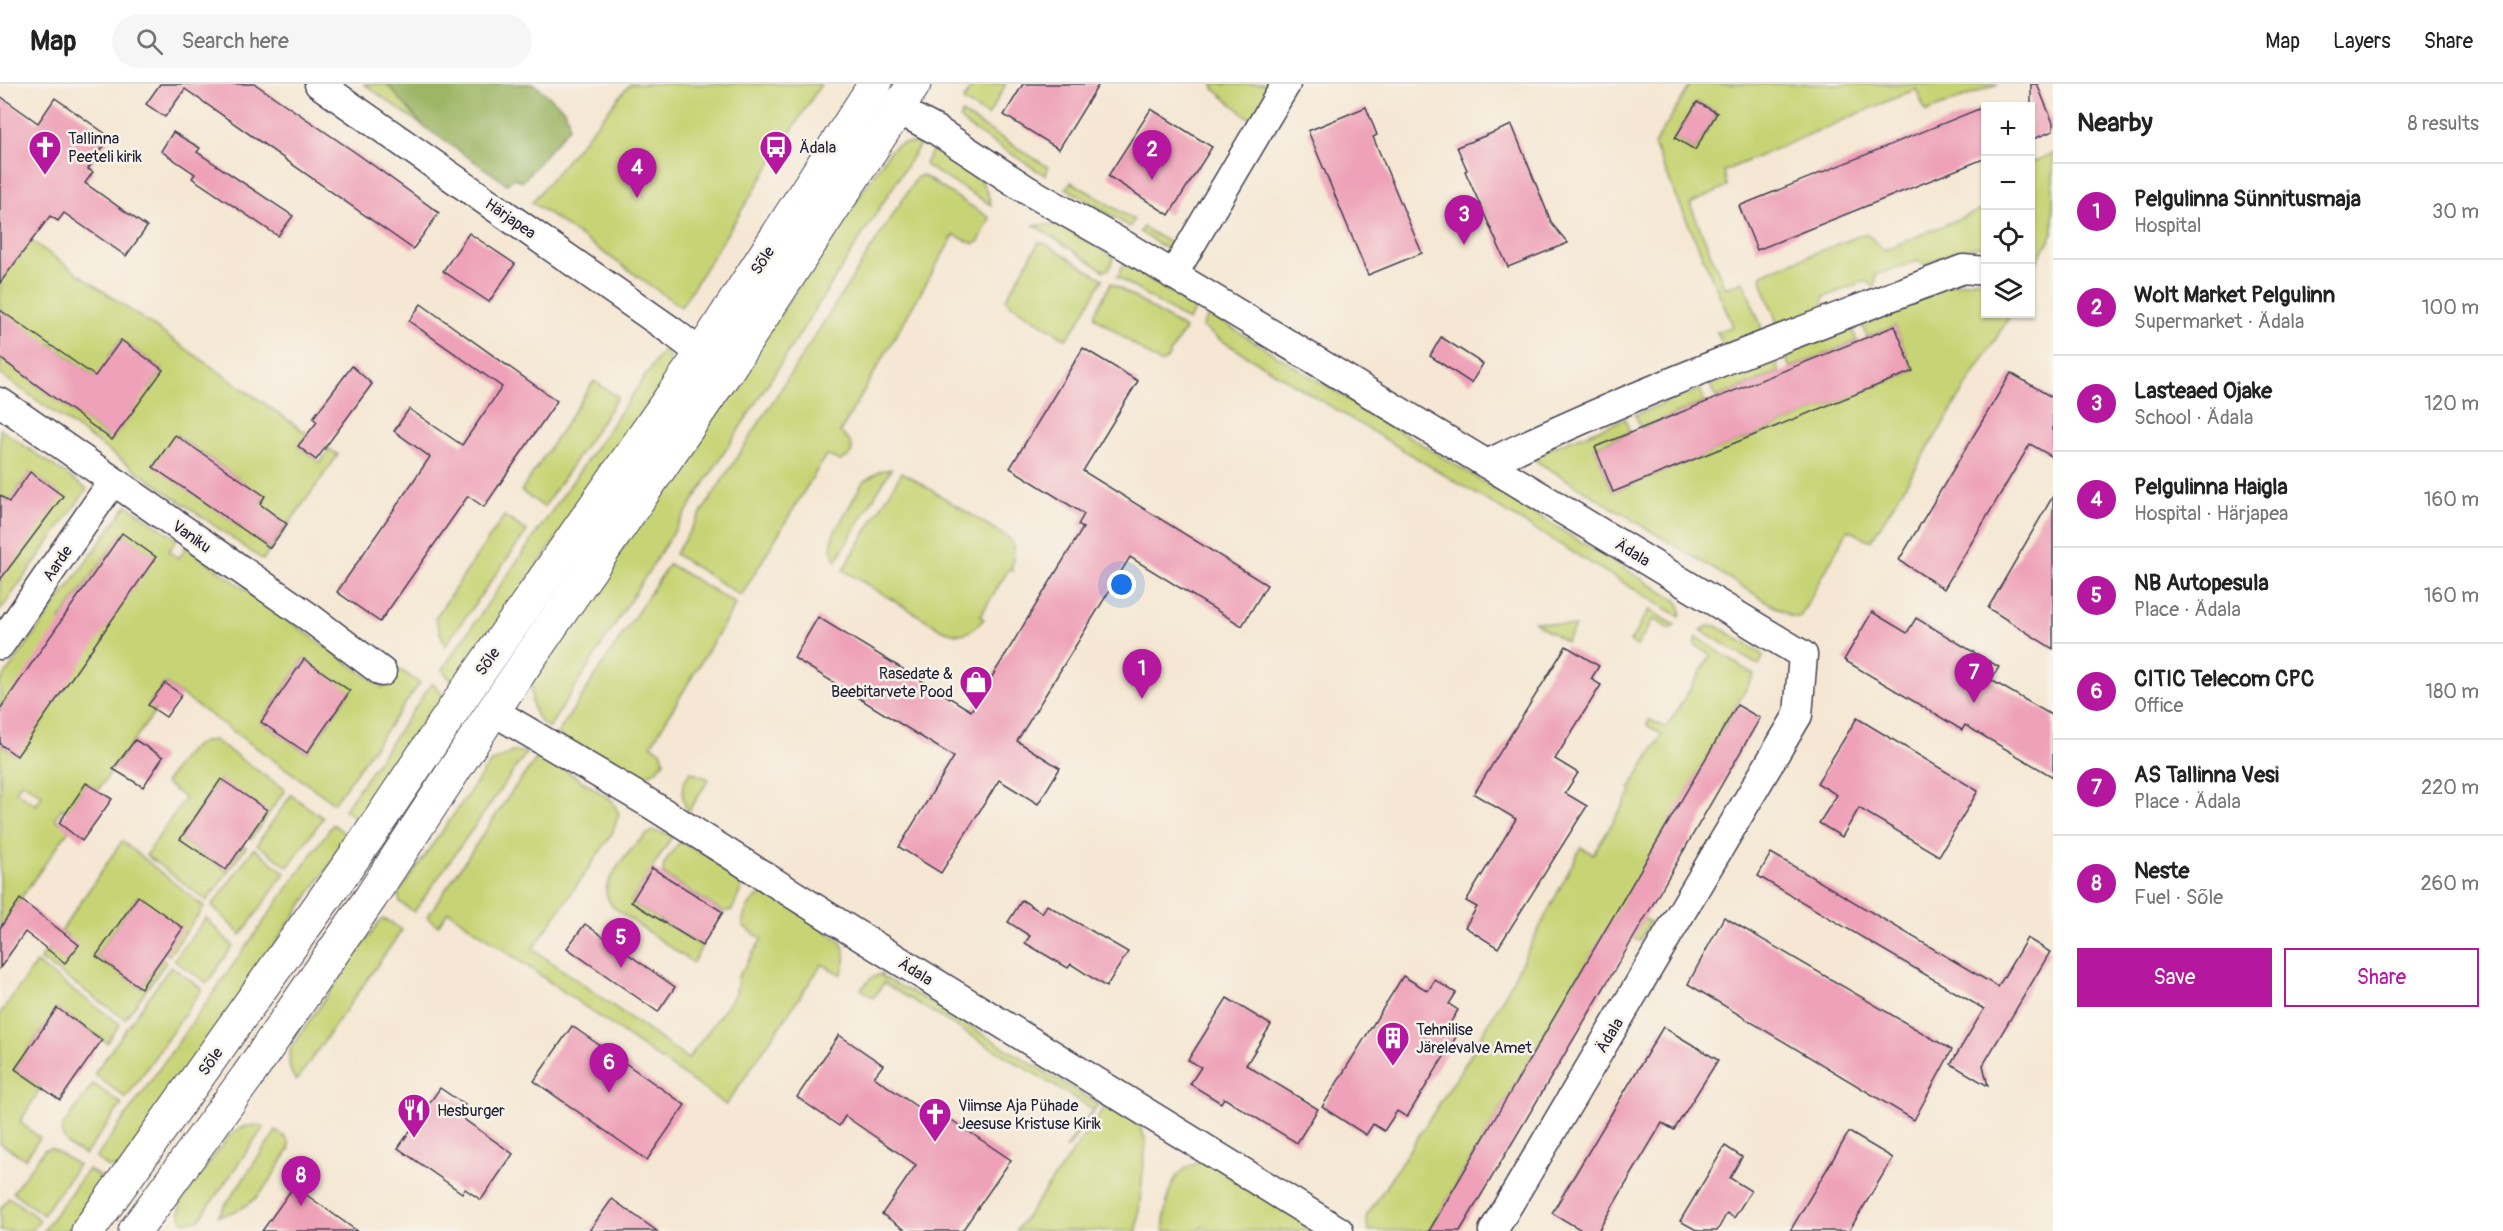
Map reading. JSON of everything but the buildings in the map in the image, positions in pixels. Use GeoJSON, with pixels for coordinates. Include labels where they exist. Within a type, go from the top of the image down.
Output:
{"type":"FeatureCollection","features":[{"type":"Feature","properties":{"kind":"main road","name":"Sõle"},"geometry":{"type":"LineString","coordinates":[[135,1231],[247,1077],[493,711],[714,363],[874,84]]}},
{"type":"Feature","properties":{"kind":"main road","name":"Sõle"},"geometry":{"type":"LineString","coordinates":[[88,1231],[367,839],[464,694],[714,363],[906,97]]}},
{"type":"Feature","properties":{"kind":"street","name":"Härjapea"},"geometry":{"type":"LineString","coordinates":[[319,84],[714,363]]}},
{"type":"Feature","properties":{"kind":"street"},"geometry":{"type":"LineString","coordinates":[[1173,275],[1286,84]]}},
{"type":"Feature","properties":{"kind":"street","name":"Ädala"},"geometry":{"type":"LineString","coordinates":[[906,97],[936,130],[1027,190],[1173,275],[1803,655],[1798,715],[1493,1231]]}},
{"type":"Feature","properties":{"kind":"street"},"geometry":{"type":"LineString","coordinates":[[1487,464],[1542,437],[1694,374],[1963,269],[1981,271]]}},
{"type":"Feature","properties":{"kind":"street","name":"Vaniku"},"geometry":{"type":"LineString","coordinates":[[0,402],[309,617],[382,672]]}},
{"type":"Feature","properties":{"kind":"street","name":"Aarde"},"geometry":{"type":"LineString","coordinates":[[0,645],[113,481]]}},
{"type":"Feature","properties":{"kind":"street","name":"Ädala"},"geometry":{"type":"LineString","coordinates":[[493,711],[652,805],[856,934],[1339,1231]]}},
{"type":"Feature","properties":{"kind":"green space"},"geometry":{"type":"Polygon","coordinates":[[[364,84],[387,84],[423,126],[364,84]]]}},
{"type":"Feature","properties":{"kind":"green space"},"geometry":{"type":"Polygon","coordinates":[[[387,84],[534,84],[563,108],[569,127],[522,182],[514,178],[507,184],[423,126],[387,84]]]}},
{"type":"Feature","properties":{"kind":"green space"},"geometry":{"type":"Polygon","coordinates":[[[630,84],[821,84],[681,307],[532,202],[630,84]]]}},
{"type":"Feature","properties":{"kind":"green space"},"geometry":{"type":"Polygon","coordinates":[[[973,84],[1006,84],[988,116],[963,101],[973,84]]]}},
{"type":"Feature","properties":{"kind":"green space"},"geometry":{"type":"Polygon","coordinates":[[[1213,84],[1276,84],[1252,117],[1248,117],[1215,90],[1213,84]]]}},
{"type":"Feature","properties":{"kind":"green space"},"geometry":{"type":"Polygon","coordinates":[[[1691,84],[1998,84],[1926,112],[1916,89],[1724,171],[1727,186],[1690,204],[1725,288],[1743,281],[1761,326],[1761,334],[1727,354],[1717,332],[1733,326],[1654,145],[1691,84]],[[1697,102],[1675,138],[1695,150],[1717,113],[1697,102]]]}},
{"type":"Feature","properties":{"kind":"green space"},"geometry":{"type":"Polygon","coordinates":[[[962,113],[1048,167],[1046,176],[967,126],[960,119],[962,113]]]}},
{"type":"Feature","properties":{"kind":"green space"},"geometry":{"type":"Polygon","coordinates":[[[921,143],[549,728],[538,719],[535,713],[532,694],[533,681],[889,152],[897,145],[921,143]]]}},
{"type":"Feature","properties":{"kind":"green space"},"geometry":{"type":"Polygon","coordinates":[[[934,147],[977,176],[988,193],[991,205],[925,164],[934,147]]]}},
{"type":"Feature","properties":{"kind":"green space"},"geometry":{"type":"Polygon","coordinates":[[[2053,153],[2053,234],[2035,265],[2035,210],[2035,161],[2053,153]]]}},
{"type":"Feature","properties":{"kind":"green space"},"geometry":{"type":"Polygon","coordinates":[[[922,175],[990,218],[979,241],[974,244],[954,235],[840,432],[851,443],[852,451],[840,461],[826,455],[741,596],[675,554],[917,177],[922,175]]]}},
{"type":"Feature","properties":{"kind":"green space"},"geometry":{"type":"Polygon","coordinates":[[[1072,182],[1134,220],[1130,227],[1066,188],[1072,182]]]}},
{"type":"Feature","properties":{"kind":"green space"},"geometry":{"type":"Polygon","coordinates":[[[1981,210],[1981,246],[1953,252],[1925,265],[1917,261],[1876,275],[1875,288],[1865,281],[1824,297],[1823,317],[1784,329],[1777,323],[1762,283],[1761,276],[1764,273],[1866,233],[1884,250],[1981,210]]]}},
{"type":"Feature","properties":{"kind":"green space"},"geometry":{"type":"Polygon","coordinates":[[[0,219],[338,455],[263,560],[0,374],[0,349],[18,324],[0,310],[0,219]],[[121,340],[107,359],[149,389],[163,370],[121,340]],[[50,344],[26,377],[112,440],[136,406],[50,344]],[[176,435],[154,466],[243,529],[265,497],[176,435]],[[307,435],[298,446],[320,463],[328,451],[307,435]],[[273,514],[256,539],[269,549],[287,524],[273,514]]]}},
{"type":"Feature","properties":{"kind":"green space"},"geometry":{"type":"Polygon","coordinates":[[[1034,225],[1060,225],[1114,257],[1109,269],[1104,271],[1034,225]]]}},
{"type":"Feature","properties":{"kind":"green space"},"geometry":{"type":"Polygon","coordinates":[[[1143,227],[1172,244],[1175,247],[1174,251],[1168,250],[1140,232],[1143,227]]]}},
{"type":"Feature","properties":{"kind":"green space"},"geometry":{"type":"Polygon","coordinates":[[[1039,242],[1103,279],[1078,323],[1066,339],[1010,304],[1006,299],[1039,242]]]}},
{"type":"Feature","properties":{"kind":"green space"},"geometry":{"type":"Polygon","coordinates":[[[1124,263],[1196,308],[1188,321],[1117,277],[1124,263]]]}},
{"type":"Feature","properties":{"kind":"green space"},"geometry":{"type":"Polygon","coordinates":[[[1981,279],[1981,318],[2009,318],[1871,541],[1848,530],[1800,617],[1792,617],[1536,461],[1535,454],[1625,419],[1630,432],[1595,447],[1613,492],[1913,371],[1895,326],[1867,337],[1859,318],[1933,288],[1981,279]]]}},
{"type":"Feature","properties":{"kind":"green space"},"geometry":{"type":"Polygon","coordinates":[[[1111,283],[1185,329],[1166,360],[1160,363],[1095,317],[1111,283]]]}},
{"type":"Feature","properties":{"kind":"green space"},"geometry":{"type":"Polygon","coordinates":[[[1209,314],[1676,600],[1681,608],[1680,617],[1219,339],[1202,327],[1209,314]]]}},
{"type":"Feature","properties":{"kind":"green space"},"geometry":{"type":"Polygon","coordinates":[[[1851,327],[1857,341],[1790,368],[1784,354],[1851,327]]]}},
{"type":"Feature","properties":{"kind":"green space"},"geometry":{"type":"Polygon","coordinates":[[[666,346],[672,369],[456,686],[442,670],[666,346]]]}},
{"type":"Feature","properties":{"kind":"green space"},"geometry":{"type":"Polygon","coordinates":[[[1774,358],[1779,372],[1716,398],[1710,385],[1774,358]]]}},
{"type":"Feature","properties":{"kind":"green space"},"geometry":{"type":"Polygon","coordinates":[[[594,381],[618,397],[544,507],[521,491],[594,381]]]}},
{"type":"Feature","properties":{"kind":"green space"},"geometry":{"type":"Polygon","coordinates":[[[1700,389],[1705,402],[1641,428],[1635,415],[1700,389]]]}},
{"type":"Feature","properties":{"kind":"green space"},"geometry":{"type":"Polygon","coordinates":[[[0,429],[87,489],[0,611],[0,578],[62,496],[30,472],[9,502],[0,495],[0,429]]]}},
{"type":"Feature","properties":{"kind":"green space"},"geometry":{"type":"Polygon","coordinates":[[[891,469],[836,561],[831,550],[833,535],[863,482],[880,471],[891,469]]]}},
{"type":"Feature","properties":{"kind":"green space"},"geometry":{"type":"Polygon","coordinates":[[[902,472],[1009,538],[1014,546],[1012,571],[1009,569],[980,616],[984,619],[969,632],[959,634],[941,629],[843,570],[902,472]]]}},
{"type":"Feature","properties":{"kind":"green space"},"geometry":{"type":"Polygon","coordinates":[[[127,505],[177,539],[169,551],[179,558],[186,547],[383,688],[397,668],[420,683],[334,803],[165,683],[149,704],[156,710],[98,790],[86,783],[67,812],[62,808],[55,818],[69,830],[0,928],[0,744],[16,755],[0,709],[0,682],[127,505]],[[122,533],[60,620],[94,644],[155,557],[122,533]],[[304,659],[261,722],[307,753],[350,692],[304,659]],[[22,782],[16,791],[36,805],[42,795],[22,782]]]}},
{"type":"Feature","properties":{"kind":"green space"},"geometry":{"type":"Polygon","coordinates":[[[504,516],[527,531],[445,646],[435,618],[504,516]]]}},
{"type":"Feature","properties":{"kind":"green space"},"geometry":{"type":"Polygon","coordinates":[[[669,564],[736,604],[651,745],[662,752],[664,762],[650,774],[633,778],[557,734],[669,564]]]}},
{"type":"Feature","properties":{"kind":"green space"},"geometry":{"type":"Polygon","coordinates":[[[1649,610],[1675,625],[1670,629],[1653,619],[1637,646],[1630,642],[1649,610]]]}},
{"type":"Feature","properties":{"kind":"green space"},"geometry":{"type":"Polygon","coordinates":[[[1533,621],[1575,627],[1566,642],[1533,621]]]}},
{"type":"Feature","properties":{"kind":"green space"},"geometry":{"type":"Polygon","coordinates":[[[1708,626],[1717,626],[1761,653],[1763,657],[1759,666],[1701,630],[1708,626]]]}},
{"type":"Feature","properties":{"kind":"green space"},"geometry":{"type":"Polygon","coordinates":[[[1697,637],[1754,675],[1621,906],[1650,922],[1639,941],[1610,923],[1429,1231],[1368,1231],[1366,1217],[1467,1061],[1508,989],[1581,847],[1593,854],[1632,791],[1629,789],[1662,735],[1647,725],[1649,719],[1666,728],[1711,655],[1695,645],[1697,637]]]}},
{"type":"Feature","properties":{"kind":"green space"},"geometry":{"type":"Polygon","coordinates":[[[432,683],[447,699],[359,820],[344,810],[432,683]]]}},
{"type":"Feature","properties":{"kind":"green space"},"geometry":{"type":"Polygon","coordinates":[[[214,740],[285,790],[251,839],[220,779],[180,839],[226,870],[243,845],[246,847],[207,901],[146,855],[185,798],[165,783],[191,749],[205,741],[214,740]]]}},
{"type":"Feature","properties":{"kind":"green space"},"geometry":{"type":"Polygon","coordinates":[[[512,752],[527,752],[414,912],[400,902],[398,894],[490,763],[512,752]]]}},
{"type":"Feature","properties":{"kind":"green space"},"geometry":{"type":"Polygon","coordinates":[[[540,754],[612,800],[619,814],[612,834],[533,949],[688,1059],[736,993],[738,977],[762,939],[743,926],[747,909],[759,896],[770,892],[840,941],[843,946],[845,958],[841,975],[822,964],[726,1105],[448,911],[438,926],[427,917],[540,754]]]}},
{"type":"Feature","properties":{"kind":"green space"},"geometry":{"type":"Polygon","coordinates":[[[691,772],[709,779],[688,812],[682,791],[684,781],[691,772]]]}},
{"type":"Feature","properties":{"kind":"green space"},"geometry":{"type":"Polygon","coordinates":[[[291,795],[323,818],[288,867],[257,844],[291,795]]]}},
{"type":"Feature","properties":{"kind":"green space"},"geometry":{"type":"Polygon","coordinates":[[[333,824],[349,837],[120,1167],[108,1167],[96,1158],[333,824]]]}},
{"type":"Feature","properties":{"kind":"green space"},"geometry":{"type":"Polygon","coordinates":[[[653,831],[673,835],[631,902],[702,946],[693,963],[613,907],[607,897],[608,883],[618,866],[640,840],[653,831]]]}},
{"type":"Feature","properties":{"kind":"green space"},"geometry":{"type":"Polygon","coordinates":[[[122,841],[204,907],[169,955],[165,953],[137,897],[96,956],[141,988],[162,958],[166,962],[125,1019],[40,959],[68,936],[61,931],[122,841]]]}},
{"type":"Feature","properties":{"kind":"green space"},"geometry":{"type":"Polygon","coordinates":[[[681,841],[742,877],[742,887],[732,910],[723,912],[663,874],[666,861],[681,841]]]}},
{"type":"Feature","properties":{"kind":"green space"},"geometry":{"type":"Polygon","coordinates":[[[254,848],[285,873],[241,935],[212,906],[254,848]]]}},
{"type":"Feature","properties":{"kind":"green space"},"geometry":{"type":"Polygon","coordinates":[[[206,918],[233,946],[207,983],[174,960],[206,918]]]}},
{"type":"Feature","properties":{"kind":"green space"},"geometry":{"type":"Polygon","coordinates":[[[383,919],[402,930],[296,1081],[289,1064],[291,1047],[383,919]]]}},
{"type":"Feature","properties":{"kind":"green space"},"geometry":{"type":"Polygon","coordinates":[[[36,963],[120,1024],[107,1043],[57,1008],[15,1069],[41,1087],[20,1122],[40,1138],[25,1159],[0,1143],[0,1014],[36,963]]]}},
{"type":"Feature","properties":{"kind":"green space"},"geometry":{"type":"Polygon","coordinates":[[[171,966],[202,989],[126,1098],[94,1074],[171,966]]]}},
{"type":"Feature","properties":{"kind":"green space"},"geometry":{"type":"Polygon","coordinates":[[[882,973],[882,977],[921,997],[1098,1104],[1068,1148],[1066,1148],[1093,1109],[884,983],[873,998],[861,989],[870,979],[882,973]]]}},
{"type":"Feature","properties":{"kind":"green space"},"geometry":{"type":"Polygon","coordinates":[[[93,1084],[122,1104],[85,1155],[69,1146],[61,1133],[63,1126],[93,1084]]]}},
{"type":"Feature","properties":{"kind":"green space"},"geometry":{"type":"Polygon","coordinates":[[[1104,1098],[1139,1125],[1146,1141],[1137,1231],[1016,1231],[1104,1108],[1104,1098]]]}},
{"type":"Feature","properties":{"kind":"green space"},"geometry":{"type":"Polygon","coordinates":[[[257,1125],[264,1127],[199,1220],[184,1222],[180,1217],[180,1203],[228,1137],[242,1127],[257,1125]]]}},
{"type":"Feature","properties":{"kind":"green space"},"geometry":{"type":"Polygon","coordinates":[[[276,1131],[288,1141],[289,1150],[268,1183],[253,1200],[243,1207],[218,1216],[276,1131]]]}},
{"type":"Feature","properties":{"kind":"green space"},"geometry":{"type":"Polygon","coordinates":[[[51,1148],[78,1165],[43,1215],[13,1192],[44,1150],[51,1148]]]}},
{"type":"Feature","properties":{"kind":"green space"},"geometry":{"type":"Polygon","coordinates":[[[1208,1161],[1320,1231],[1208,1231],[1202,1227],[1199,1231],[1163,1231],[1168,1196],[1177,1177],[1184,1169],[1208,1161]]]}},
{"type":"Feature","properties":{"kind":"green space"},"geometry":{"type":"Polygon","coordinates":[[[88,1169],[102,1178],[107,1185],[67,1231],[43,1231],[88,1169]]]}},
{"type":"Feature","properties":{"kind":"green space"},"geometry":{"type":"Polygon","coordinates":[[[9,1197],[40,1220],[32,1231],[0,1231],[0,1210],[9,1197]]]}},
{"type":"Feature","properties":{"kind":"place","name":"Tallinna Peeteli kirik"},"geometry":{"type":"Point","coordinates":[45,176]}},
{"type":"Feature","properties":{"kind":"place","name":"Ädala"},"geometry":{"type":"Point","coordinates":[776,176]}},
{"type":"Feature","properties":{"kind":"place","name":"Wolt Market Pelgulinn"},"geometry":{"type":"Point","coordinates":[1152,180]}},
{"type":"Feature","properties":{"kind":"place","name":"Pelgulinna Haigla"},"geometry":{"type":"Point","coordinates":[637,198]}},
{"type":"Feature","properties":{"kind":"place","name":"Lasteaed Ojake"},"geometry":{"type":"Point","coordinates":[1464,245]}},
{"type":"Feature","properties":{"kind":"place","name":"Pelgulinna Sünnitusmaja"},"geometry":{"type":"Point","coordinates":[1142,699]}},
{"type":"Feature","properties":{"kind":"place","name":"AS Tallinna Vesi"},"geometry":{"type":"Point","coordinates":[1974,703]}},
{"type":"Feature","properties":{"kind":"place","name":"Rasedate & Beebitarvete Pood"},"geometry":{"type":"Point","coordinates":[976,711]}},
{"type":"Feature","properties":{"kind":"place","name":"NB Autopesula"},"geometry":{"type":"Point","coordinates":[621,968]}},
{"type":"Feature","properties":{"kind":"place","name":"Tehnilise Järelevalve Amet"},"geometry":{"type":"Point","coordinates":[1393,1067]}},
{"type":"Feature","properties":{"kind":"place","name":"CITIC Telecom CPC"},"geometry":{"type":"Point","coordinates":[609,1093]}},
{"type":"Feature","properties":{"kind":"place","name":"Hesburger"},"geometry":{"type":"Point","coordinates":[414,1139]}},
{"type":"Feature","properties":{"kind":"place","name":"Viimse Aja Pühade Jeesuse Kristuse Kirik"},"geometry":{"type":"Point","coordinates":[935,1143]}},
{"type":"Feature","properties":{"kind":"place","name":"Neste"},"geometry":{"type":"Point","coordinates":[301,1206]}}]}
